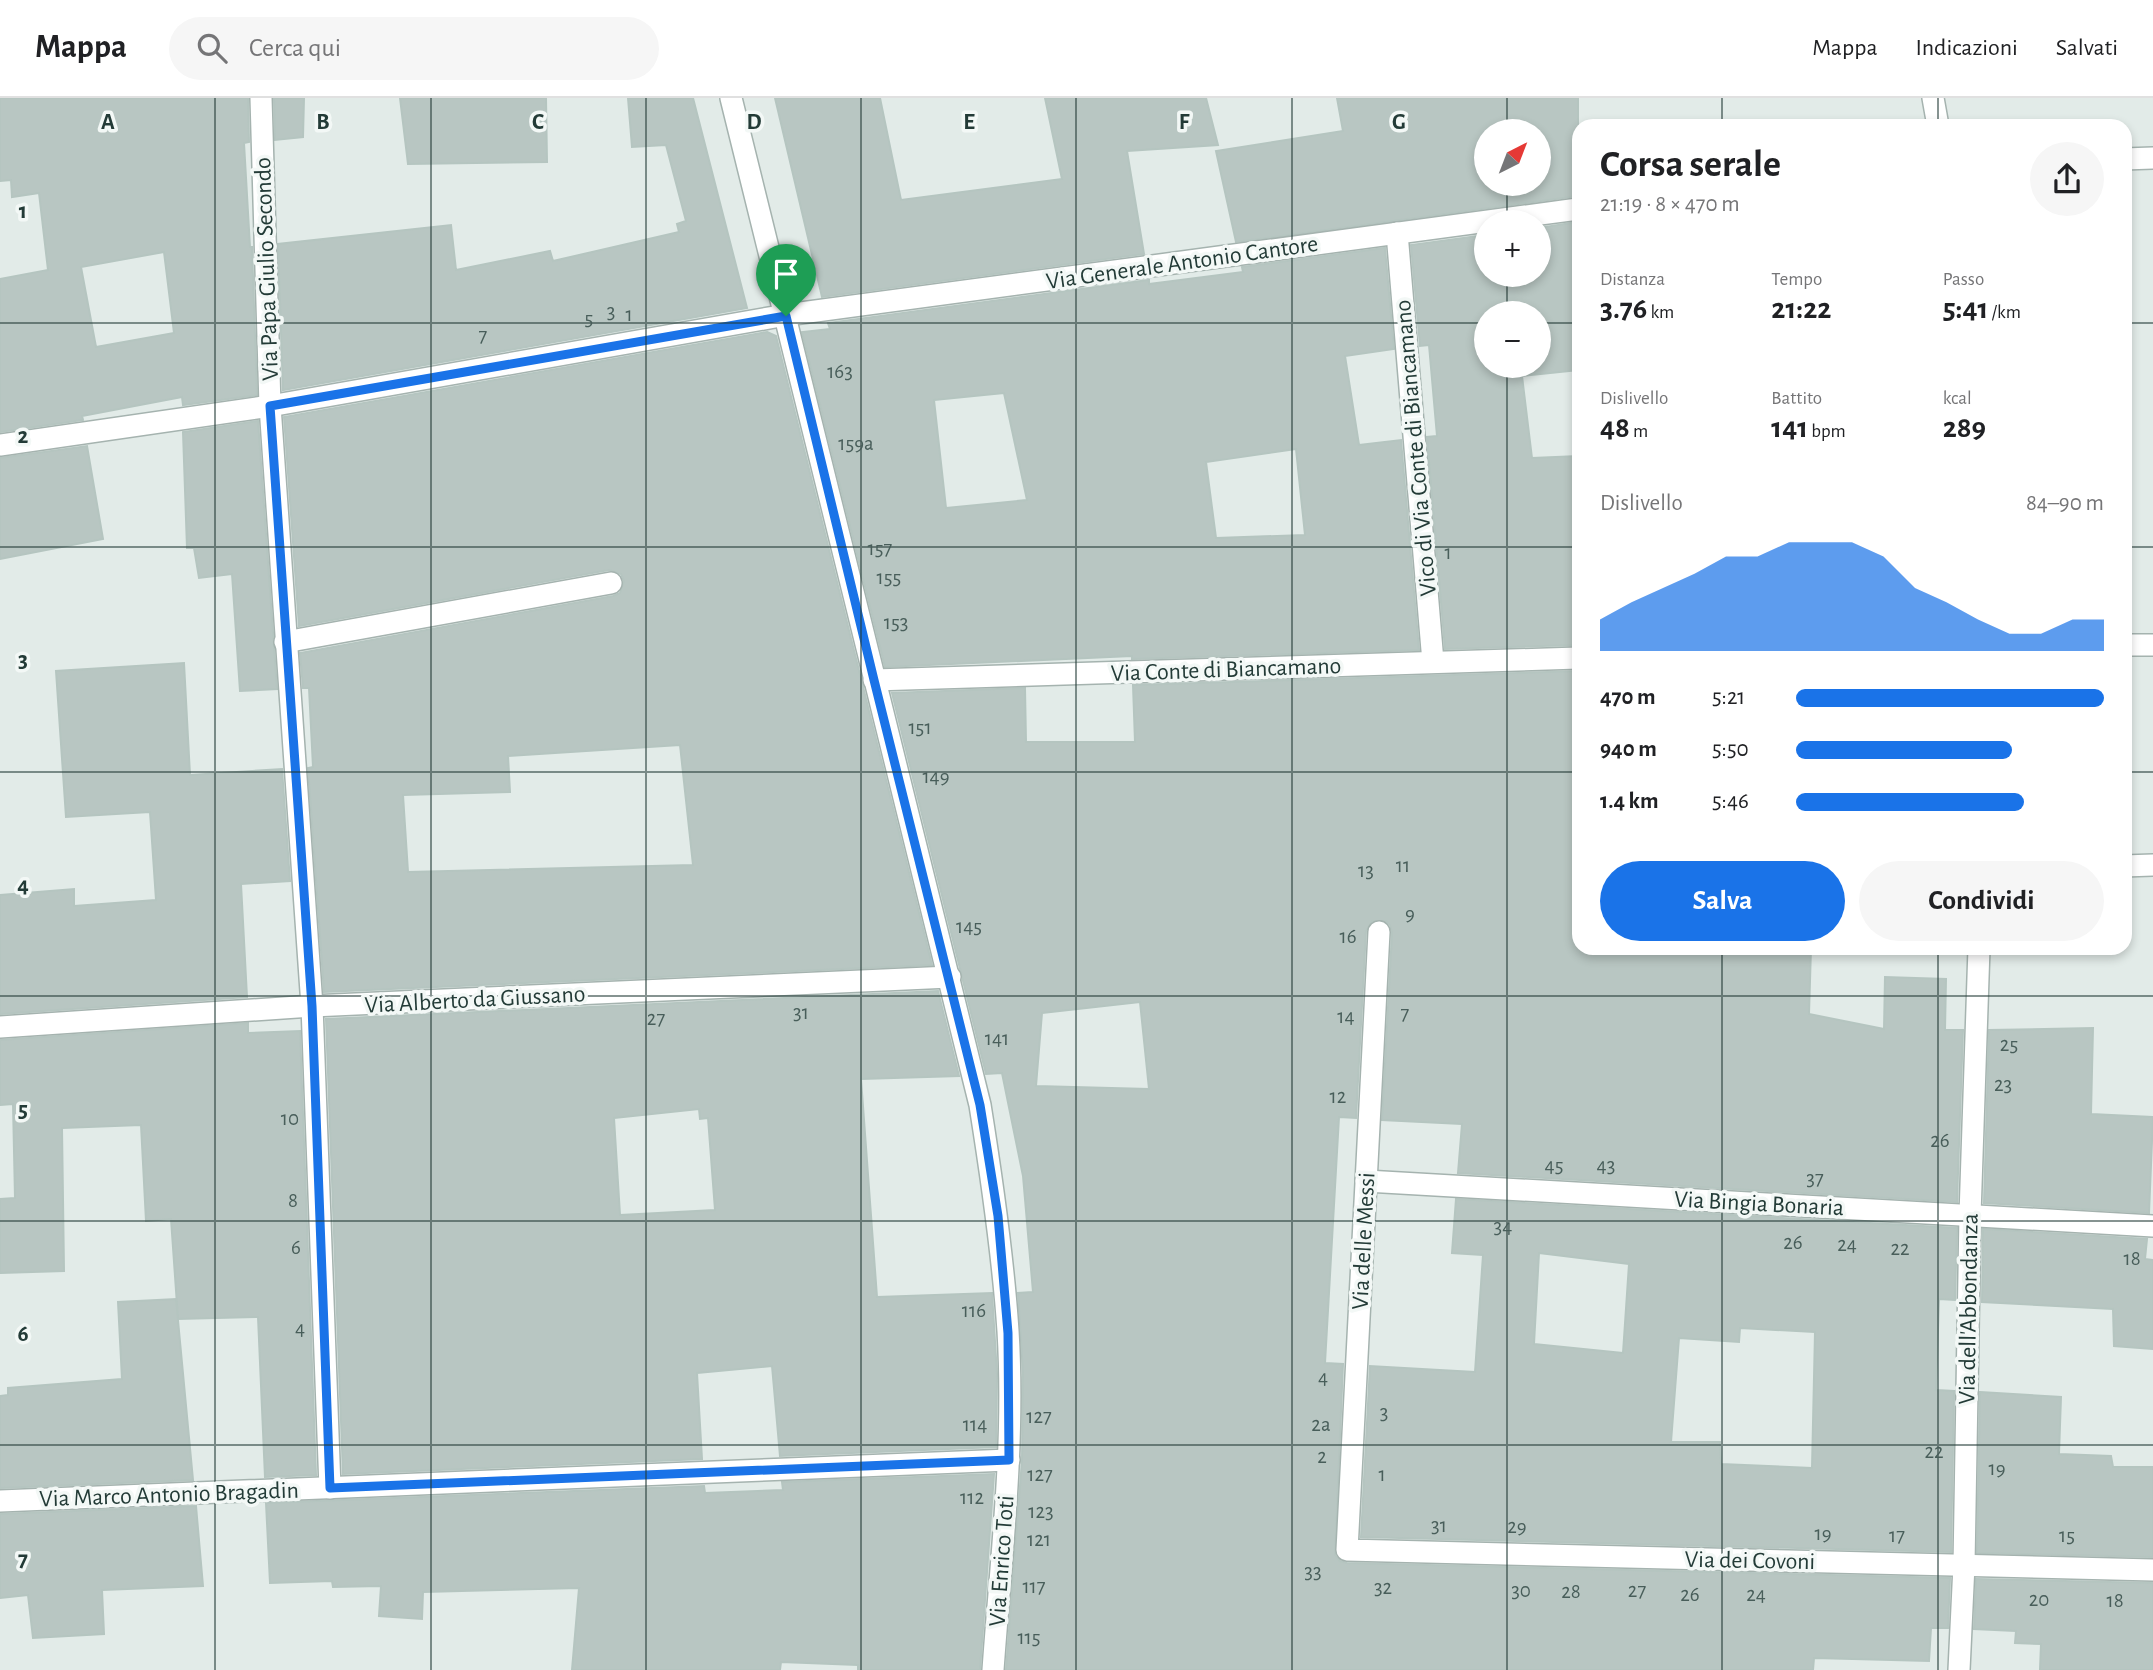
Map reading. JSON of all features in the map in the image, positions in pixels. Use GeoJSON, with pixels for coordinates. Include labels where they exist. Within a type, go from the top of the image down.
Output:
{"type":"FeatureCollection","features":[{"type":"Feature","properties":{"kind":"street","name":"Via Papa Giulio Secondo"},"geometry":{"type":"LineString","coordinates":[[261,98],[270,406],[312,1006],[330,1488]]}},
{"type":"Feature","properties":{"kind":"street","name":"Via Enrico Toti"},"geometry":{"type":"LineString","coordinates":[[732,98],[980,1105],[998,1216],[1008,1333],[1009,1460],[993,1670]]}},
{"type":"Feature","properties":{"kind":"street"},"geometry":{"type":"LineString","coordinates":[[1933,98],[1937,119]]}},
{"type":"Feature","properties":{"kind":"street"},"geometry":{"type":"LineString","coordinates":[[2132,159],[2153,158]]}},
{"type":"Feature","properties":{"kind":"street","name":"Via Generale Antonio Cantore"},"geometry":{"type":"LineString","coordinates":[[0,445],[270,406],[786,316],[1572,210]]}},
{"type":"Feature","properties":{"kind":"street","name":"Vico di Via Conte di Biancamano"},"geometry":{"type":"LineString","coordinates":[[1397,233],[1433,662]]}},
{"type":"Feature","properties":{"kind":"street"},"geometry":{"type":"LineString","coordinates":[[285,642],[611,583]]}},
{"type":"Feature","properties":{"kind":"street"},"geometry":{"type":"LineString","coordinates":[[2132,645],[2153,645]]}},
{"type":"Feature","properties":{"kind":"street","name":"Via Conte di Biancamano"},"geometry":{"type":"LineString","coordinates":[[874,680],[1572,658]]}},
{"type":"Feature","properties":{"kind":"street"},"geometry":{"type":"LineString","coordinates":[[2132,866],[2153,865]]}},
{"type":"Feature","properties":{"kind":"street","name":"Via delle Messi"},"geometry":{"type":"LineString","coordinates":[[1347,1550],[1379,932]]}},
{"type":"Feature","properties":{"kind":"street","name":"Via dell'Abbondanza"},"geometry":{"type":"LineString","coordinates":[[1959,1670],[1979,955]]}},
{"type":"Feature","properties":{"kind":"street","name":"Via Alberto da Giussano"},"geometry":{"type":"LineString","coordinates":[[0,1027],[312,1006],[950,977]]}},
{"type":"Feature","properties":{"kind":"street","name":"Via Bingia Bonaria"},"geometry":{"type":"LineString","coordinates":[[1366,1181],[2153,1226]]}},
{"type":"Feature","properties":{"kind":"street","name":"Via Marco Antonio Bragadin"},"geometry":{"type":"LineString","coordinates":[[0,1501],[1009,1460]]}},
{"type":"Feature","properties":{"kind":"street","name":"Via dei Covoni"},"geometry":{"type":"LineString","coordinates":[[1347,1550],[2153,1570]]}},
{"type":"Feature","properties":{"kind":"building"},"geometry":{"type":"Polygon","coordinates":[[[0,98],[248,98],[249,142],[244,143],[252,247],[257,395],[183,405],[182,397],[82,416],[83,420],[0,432],[0,279],[48,270],[39,193],[12,197],[11,180],[0,181],[0,98]],[[164,252],[81,267],[96,347],[174,333],[164,252]]]}},
{"type":"Feature","properties":{"kind":"building"},"geometry":{"type":"Polygon","coordinates":[[[274,98],[304,98],[303,137],[275,140],[274,98]]]}},
{"type":"Feature","properties":{"kind":"building"},"geometry":{"type":"Polygon","coordinates":[[[400,98],[546,98],[547,162],[408,164],[400,98]]]}},
{"type":"Feature","properties":{"kind":"building"},"geometry":{"type":"Polygon","coordinates":[[[628,98],[693,98],[747,308],[283,390],[278,244],[451,225],[456,270],[550,251],[553,261],[679,232],[677,224],[686,221],[666,145],[632,147],[628,98]]]}},
{"type":"Feature","properties":{"kind":"building"},"geometry":{"type":"Polygon","coordinates":[[[775,98],[880,98],[901,200],[1062,179],[1045,98],[1206,98],[1218,145],[1127,151],[1144,254],[822,297],[775,98]]]}},
{"type":"Feature","properties":{"kind":"building"},"geometry":{"type":"Polygon","coordinates":[[[1337,98],[1578,98],[1578,119],[1572,119],[1572,197],[1236,242],[1216,151],[1343,131],[1337,98]]]}},
{"type":"Feature","properties":{"kind":"building"},"geometry":{"type":"Polygon","coordinates":[[[1572,223],[1572,371],[1551,373],[1551,301],[1474,301],[1474,378],[1522,378],[1532,458],[1572,456],[1572,645],[1445,649],[1427,437],[1437,436],[1429,345],[1420,346],[1411,245],[1474,237],[1474,287],[1551,287],[1551,226],[1572,223]]]}},
{"type":"Feature","properties":{"kind":"building"},"geometry":{"type":"Polygon","coordinates":[[[1385,248],[1394,349],[1345,356],[1359,445],[1401,440],[1419,650],[1132,659],[1132,656],[885,667],[802,332],[830,329],[828,323],[1149,280],[1149,284],[1243,272],[1242,267],[1385,248]],[[1004,393],[934,400],[946,508],[1027,500],[1004,393]],[[1296,449],[1206,462],[1216,538],[1305,535],[1296,449]]]}},
{"type":"Feature","properties":{"kind":"building"},"geometry":{"type":"Polygon","coordinates":[[[767,332],[776,336],[932,965],[324,992],[308,768],[313,767],[309,688],[303,688],[300,653],[613,596],[620,593],[624,581],[621,574],[609,570],[299,626],[284,417],[767,332]],[[680,745],[508,756],[510,792],[403,795],[408,872],[693,865],[680,745]]]}},
{"type":"Feature","properties":{"kind":"building"},"geometry":{"type":"Polygon","coordinates":[[[258,421],[277,689],[240,691],[232,574],[199,578],[194,548],[187,548],[183,432],[258,421]]]}},
{"type":"Feature","properties":{"kind":"building"},"geometry":{"type":"Polygon","coordinates":[[[87,446],[103,539],[0,559],[0,458],[87,446]]]}},
{"type":"Feature","properties":{"kind":"building"},"geometry":{"type":"Polygon","coordinates":[[[184,663],[190,775],[282,769],[290,881],[241,884],[247,997],[0,1014],[0,895],[74,889],[74,906],[156,900],[150,812],[66,817],[56,671],[184,663]]]}},
{"type":"Feature","properties":{"kind":"building"},"geometry":{"type":"Polygon","coordinates":[[[1572,671],[1572,955],[1811,955],[1809,1014],[1884,1029],[1885,977],[1946,979],[1945,1030],[1963,1030],[1957,1202],[1458,1173],[1462,1124],[1382,1120],[1392,933],[1386,921],[1372,921],[1366,931],[1356,1118],[1339,1117],[1325,1363],[1343,1364],[1335,1555],[1340,1561],[1950,1578],[1948,1628],[1931,1628],[1929,1661],[1814,1658],[1813,1670],[1006,1670],[1022,1460],[1023,1373],[1018,1293],[1033,1292],[1023,1176],[1002,1073],[986,1074],[892,693],[1025,688],[1026,742],[1135,742],[1133,685],[1572,671]],[[1140,1002],[1042,1013],[1036,1086],[1149,1089],[1140,1002]]]}},
{"type":"Feature","properties":{"kind":"building"},"geometry":{"type":"Polygon","coordinates":[[[938,991],[959,1076],[861,1079],[877,1297],[992,1293],[997,1374],[996,1447],[780,1456],[772,1366],[697,1373],[702,1459],[343,1474],[326,1019],[938,991]],[[699,1109],[614,1118],[620,1215],[715,1210],[708,1118],[700,1119],[699,1109]]]}},
{"type":"Feature","properties":{"kind":"building"},"geometry":{"type":"Polygon","coordinates":[[[248,1023],[248,1033],[300,1031],[316,1475],[265,1477],[258,1317],[178,1319],[171,1219],[146,1221],[141,1125],[62,1128],[64,1271],[0,1273],[0,1199],[15,1198],[13,1104],[0,1105],[0,1040],[248,1023]]]}},
{"type":"Feature","properties":{"kind":"building"},"geometry":{"type":"Polygon","coordinates":[[[2093,1028],[2091,1114],[2153,1117],[2149,1213],[1984,1203],[1989,1030],[2093,1028]]]}},
{"type":"Feature","properties":{"kind":"building"},"geometry":{"type":"Polygon","coordinates":[[[1456,1199],[1957,1228],[1955,1300],[1939,1299],[1936,1390],[1954,1391],[1951,1552],[1361,1537],[1370,1366],[1475,1372],[1483,1255],[1452,1253],[1456,1199]],[[1539,1253],[1534,1344],[1623,1353],[1629,1264],[1539,1253]],[[1740,1328],[1739,1342],[1679,1338],[1671,1442],[1720,1442],[1721,1464],[1812,1468],[1815,1332],[1740,1328]]]}},
{"type":"Feature","properties":{"kind":"building"},"geometry":{"type":"Polygon","coordinates":[[[1983,1229],[2147,1239],[2145,1259],[2153,1260],[2153,1349],[2114,1346],[2113,1309],[1982,1302],[1983,1229]]]}},
{"type":"Feature","properties":{"kind":"building"},"geometry":{"type":"Polygon","coordinates":[[[176,1299],[193,1480],[0,1488],[0,1396],[8,1395],[8,1388],[122,1379],[118,1302],[176,1299]]]}},
{"type":"Feature","properties":{"kind":"building"},"geometry":{"type":"Polygon","coordinates":[[[1980,1392],[2061,1397],[2059,1454],[2111,1456],[2113,1467],[2153,1467],[2153,1557],[1977,1553],[1980,1392]]]}},
{"type":"Feature","properties":{"kind":"building"},"geometry":{"type":"Polygon","coordinates":[[[994,1474],[980,1670],[858,1670],[858,1665],[781,1662],[780,1670],[572,1670],[579,1588],[423,1592],[422,1619],[379,1616],[381,1586],[333,1587],[332,1581],[270,1583],[266,1503],[704,1486],[705,1493],[783,1490],[782,1482],[994,1474]]]}},
{"type":"Feature","properties":{"kind":"building"},"geometry":{"type":"Polygon","coordinates":[[[196,1506],[203,1586],[102,1590],[104,1634],[33,1638],[28,1595],[0,1598],[0,1514],[196,1506]]]}},
{"type":"Feature","properties":{"kind":"building"},"geometry":{"type":"Polygon","coordinates":[[[1976,1579],[2153,1583],[2153,1670],[2040,1670],[2041,1644],[2015,1643],[2016,1631],[1974,1629],[1976,1579]]]}},
{"type":"Feature","properties":{"kind":"route"},"geometry":{"type":"LineString","coordinates":[[786,316],[980,1105],[998,1216],[1008,1333],[1009,1460],[330,1488],[312,1006],[270,406],[786,316]]}}]}
